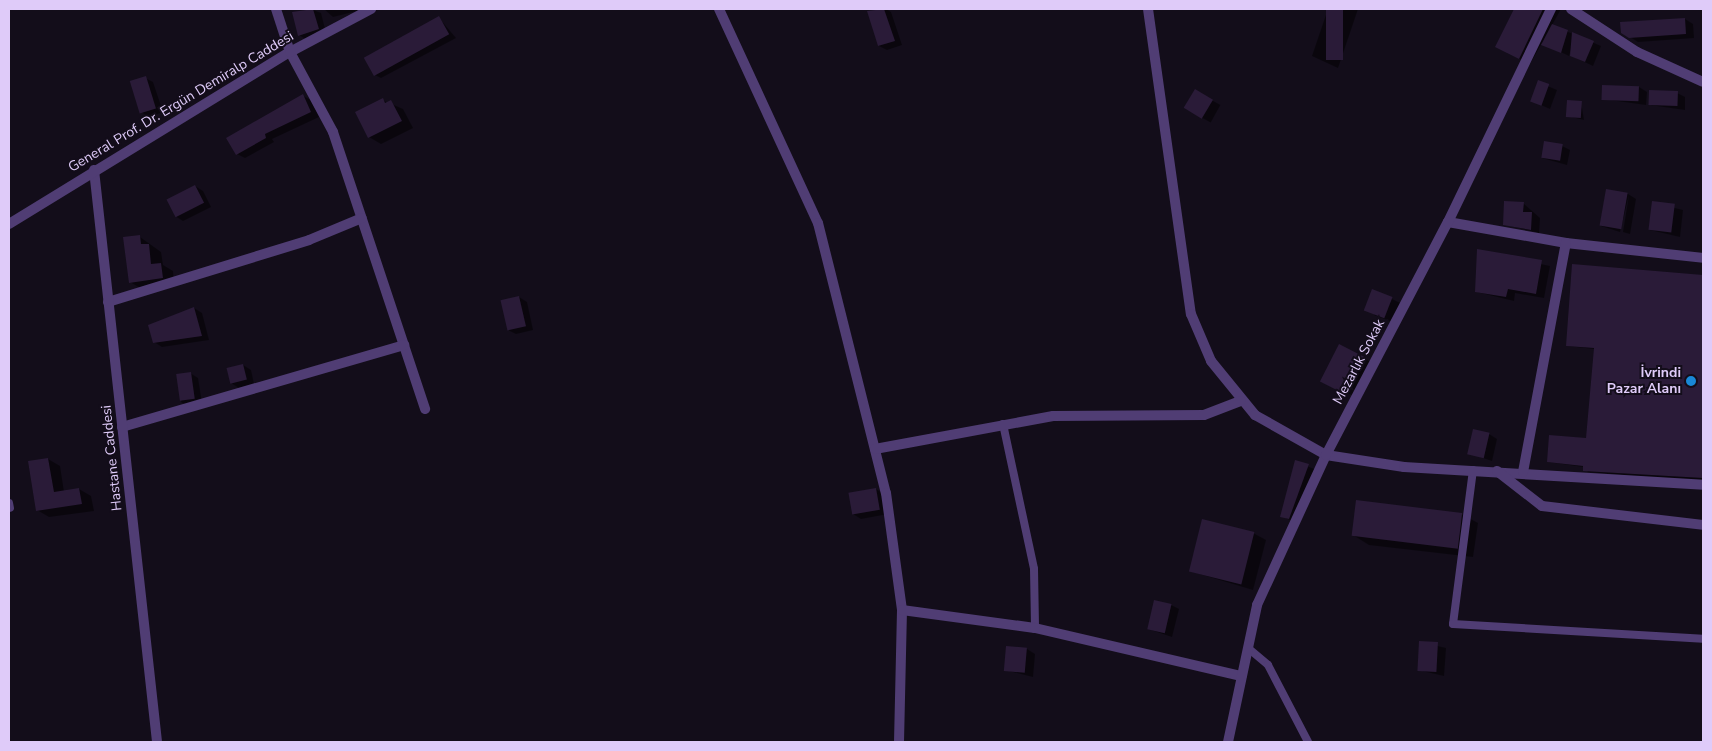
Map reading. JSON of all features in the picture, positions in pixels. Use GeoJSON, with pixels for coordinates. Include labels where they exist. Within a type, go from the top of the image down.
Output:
{"type":"FeatureCollection","features":[{"type":"Feature","properties":{"kind":"street"},"geometry":{"type":"LineString","coordinates":[[276,9],[290,52],[326,113],[425,409]]}},
{"type":"Feature","properties":{"kind":"street","name":"General Prof. Dr. Ergün Demiralp Caddesi"},"geometry":{"type":"LineString","coordinates":[[9,224],[94,170],[290,52],[371,9]]}},
{"type":"Feature","properties":{"kind":"street"},"geometry":{"type":"LineString","coordinates":[[719,9],[818,223],[875,449],[893,533],[902,610],[899,742]]}},
{"type":"Feature","properties":{"kind":"street"},"geometry":{"type":"LineString","coordinates":[[1148,9],[1191,314],[1211,361],[1240,401],[1274,428],[1326,454],[1404,467],[1523,472],[1703,485]]}},
{"type":"Feature","properties":{"kind":"street","name":"Mezarlık Sokak"},"geometry":{"type":"LineString","coordinates":[[1228,742],[1257,605],[1326,454],[1448,222],[1550,9]]}},
{"type":"Feature","properties":{"kind":"street"},"geometry":{"type":"LineString","coordinates":[[1571,9],[1637,52],[1703,82]]}},
{"type":"Feature","properties":{"kind":"street","name":"Hastane Caddesi"},"geometry":{"type":"LineString","coordinates":[[94,170],[156,742]]}},
{"type":"Feature","properties":{"kind":"street"},"geometry":{"type":"LineString","coordinates":[[108,302],[309,240],[362,218]]}},
{"type":"Feature","properties":{"kind":"street"},"geometry":{"type":"LineString","coordinates":[[1448,222],[1566,243],[1703,258]]}},
{"type":"Feature","properties":{"kind":"street"},"geometry":{"type":"LineString","coordinates":[[1523,472],[1566,243]]}},
{"type":"Feature","properties":{"kind":"street"},"geometry":{"type":"LineString","coordinates":[[122,428],[404,345]]}},
{"type":"Feature","properties":{"kind":"street"},"geometry":{"type":"LineString","coordinates":[[875,449],[1003,424],[1082,414],[1204,415],[1240,401]]}},
{"type":"Feature","properties":{"kind":"street"},"geometry":{"type":"LineString","coordinates":[[1497,471],[1542,506],[1703,525]]}},
{"type":"Feature","properties":{"kind":"street"},"geometry":{"type":"LineString","coordinates":[[902,610],[1035,628],[1242,676]]}},
{"type":"Feature","properties":{"kind":"lane"},"geometry":{"type":"LineString","coordinates":[[1003,424],[1034,569],[1035,628]]}},
{"type":"Feature","properties":{"kind":"lane"},"geometry":{"type":"LineString","coordinates":[[1473,470],[1453,624],[1703,639]]}},
{"type":"Feature","properties":{"kind":"lane"},"geometry":{"type":"LineString","coordinates":[[1248,648],[1268,665],[1308,742]]}},
{"type":"Feature","properties":{"kind":"building"},"geometry":{"type":"Polygon","coordinates":[[[313,9],[319,29],[298,36],[292,12],[313,9]]]}},
{"type":"Feature","properties":{"kind":"building"},"geometry":{"type":"Polygon","coordinates":[[[884,9],[895,41],[878,46],[867,11],[884,9]]]}},
{"type":"Feature","properties":{"kind":"building"},"geometry":{"type":"Polygon","coordinates":[[[1326,9],[1343,9],[1343,60],[1326,60],[1326,9]]]}},
{"type":"Feature","properties":{"kind":"building"},"geometry":{"type":"Polygon","coordinates":[[[1514,9],[1543,9],[1519,59],[1495,47],[1514,9]]]}},
{"type":"Feature","properties":{"kind":"building"},"geometry":{"type":"Polygon","coordinates":[[[439,16],[449,34],[374,76],[364,58],[439,16]]]}},
{"type":"Feature","properties":{"kind":"building"},"geometry":{"type":"Polygon","coordinates":[[[1685,18],[1686,34],[1629,38],[1621,33],[1620,22],[1685,18]]]}},
{"type":"Feature","properties":{"kind":"building"},"geometry":{"type":"Polygon","coordinates":[[[1552,24],[1568,30],[1561,53],[1541,45],[1552,24]]]}},
{"type":"Feature","properties":{"kind":"building"},"geometry":{"type":"Polygon","coordinates":[[[1572,32],[1594,41],[1585,62],[1570,56],[1572,32]]]}},
{"type":"Feature","properties":{"kind":"building"},"geometry":{"type":"Polygon","coordinates":[[[146,76],[156,109],[140,113],[130,81],[146,76]]]}},
{"type":"Feature","properties":{"kind":"building"},"geometry":{"type":"Polygon","coordinates":[[[1538,80],[1549,84],[1541,106],[1530,102],[1538,80]]]}},
{"type":"Feature","properties":{"kind":"building"},"geometry":{"type":"Polygon","coordinates":[[[1602,85],[1639,86],[1638,101],[1601,100],[1602,85]]]}},
{"type":"Feature","properties":{"kind":"building"},"geometry":{"type":"Polygon","coordinates":[[[1195,89],[1213,100],[1202,119],[1184,108],[1195,89]]]}},
{"type":"Feature","properties":{"kind":"building"},"geometry":{"type":"Polygon","coordinates":[[[1649,90],[1678,91],[1677,106],[1648,105],[1649,90]]]}},
{"type":"Feature","properties":{"kind":"building"},"geometry":{"type":"Polygon","coordinates":[[[303,94],[311,112],[265,134],[266,138],[236,155],[226,138],[303,94]]]}},
{"type":"Feature","properties":{"kind":"building"},"geometry":{"type":"Polygon","coordinates":[[[383,98],[385,103],[391,100],[402,121],[368,138],[355,112],[383,98]]]}},
{"type":"Feature","properties":{"kind":"building"},"geometry":{"type":"Polygon","coordinates":[[[1567,100],[1582,101],[1581,118],[1566,117],[1567,100]]]}},
{"type":"Feature","properties":{"kind":"building"},"geometry":{"type":"Polygon","coordinates":[[[1544,141],[1563,144],[1560,161],[1541,158],[1544,141]]]}},
{"type":"Feature","properties":{"kind":"building"},"geometry":{"type":"Polygon","coordinates":[[[195,185],[204,203],[176,217],[166,200],[195,185]]]}},
{"type":"Feature","properties":{"kind":"building"},"geometry":{"type":"Polygon","coordinates":[[[1606,189],[1628,193],[1621,229],[1600,225],[1606,189]]]}},
{"type":"Feature","properties":{"kind":"building"},"geometry":{"type":"Polygon","coordinates":[[[1504,201],[1524,202],[1523,212],[1532,212],[1531,230],[1503,225],[1504,201]]]}},
{"type":"Feature","properties":{"kind":"building"},"geometry":{"type":"Polygon","coordinates":[[[1652,201],[1675,204],[1671,233],[1648,230],[1652,201]]]}},
{"type":"Feature","properties":{"kind":"building"},"geometry":{"type":"Polygon","coordinates":[[[140,235],[141,244],[149,244],[151,264],[161,263],[163,278],[129,283],[123,237],[140,235]]]}},
{"type":"Feature","properties":{"kind":"building"},"geometry":{"type":"Polygon","coordinates":[[[1477,249],[1542,260],[1536,294],[1508,289],[1506,297],[1475,292],[1477,249]]]}},
{"type":"Feature","properties":{"kind":"building"},"geometry":{"type":"Polygon","coordinates":[[[1572,264],[1703,275],[1703,478],[1583,471],[1583,466],[1547,462],[1549,435],[1586,438],[1594,348],[1566,346],[1572,264]]]}},
{"type":"Feature","properties":{"kind":"building"},"geometry":{"type":"Polygon","coordinates":[[[1372,289],[1393,297],[1384,318],[1364,310],[1372,289]]]}},
{"type":"Feature","properties":{"kind":"building"},"geometry":{"type":"Polygon","coordinates":[[[519,296],[526,326],[507,330],[500,300],[519,296]]]}},
{"type":"Feature","properties":{"kind":"building"},"geometry":{"type":"Polygon","coordinates":[[[194,307],[202,336],[153,343],[148,325],[194,307]]]}},
{"type":"Feature","properties":{"kind":"building"},"geometry":{"type":"Polygon","coordinates":[[[1339,344],[1365,357],[1346,395],[1320,381],[1339,344]]]}},
{"type":"Feature","properties":{"kind":"building"},"geometry":{"type":"Polygon","coordinates":[[[243,364],[247,380],[230,384],[227,368],[243,364]]]}},
{"type":"Feature","properties":{"kind":"building"},"geometry":{"type":"Polygon","coordinates":[[[191,372],[195,399],[180,401],[176,374],[191,372]]]}},
{"type":"Feature","properties":{"kind":"building"},"geometry":{"type":"Polygon","coordinates":[[[1473,429],[1490,433],[1484,458],[1467,454],[1473,429]]]}},
{"type":"Feature","properties":{"kind":"building"},"geometry":{"type":"Polygon","coordinates":[[[48,458],[54,492],[79,488],[82,504],[36,511],[28,461],[48,458]]]}},
{"type":"Feature","properties":{"kind":"building"},"geometry":{"type":"Polygon","coordinates":[[[1295,460],[1309,464],[1289,519],[1280,517],[1295,460]]]}},
{"type":"Feature","properties":{"kind":"building"},"geometry":{"type":"Polygon","coordinates":[[[876,488],[880,510],[852,515],[848,493],[876,488]]]}},
{"type":"Feature","properties":{"kind":"building"},"geometry":{"type":"Polygon","coordinates":[[[1356,500],[1462,513],[1458,549],[1352,536],[1356,500]]]}},
{"type":"Feature","properties":{"kind":"building"},"geometry":{"type":"Polygon","coordinates":[[[1202,519],[1254,532],[1241,584],[1189,571],[1202,519]]]}},
{"type":"Feature","properties":{"kind":"building"},"geometry":{"type":"Polygon","coordinates":[[[1154,600],[1172,604],[1165,633],[1147,629],[1154,600]]]}},
{"type":"Feature","properties":{"kind":"building"},"geometry":{"type":"Polygon","coordinates":[[[1419,641],[1438,642],[1436,672],[1417,671],[1419,641]]]}},
{"type":"Feature","properties":{"kind":"building"},"geometry":{"type":"Polygon","coordinates":[[[1006,646],[1027,648],[1025,673],[1004,671],[1006,646]]]}},
{"type":"Feature","properties":{"kind":"place","name":"İvrindi Pazar Alanı"},"geometry":{"type":"Point","coordinates":[1691,381]}}]}
